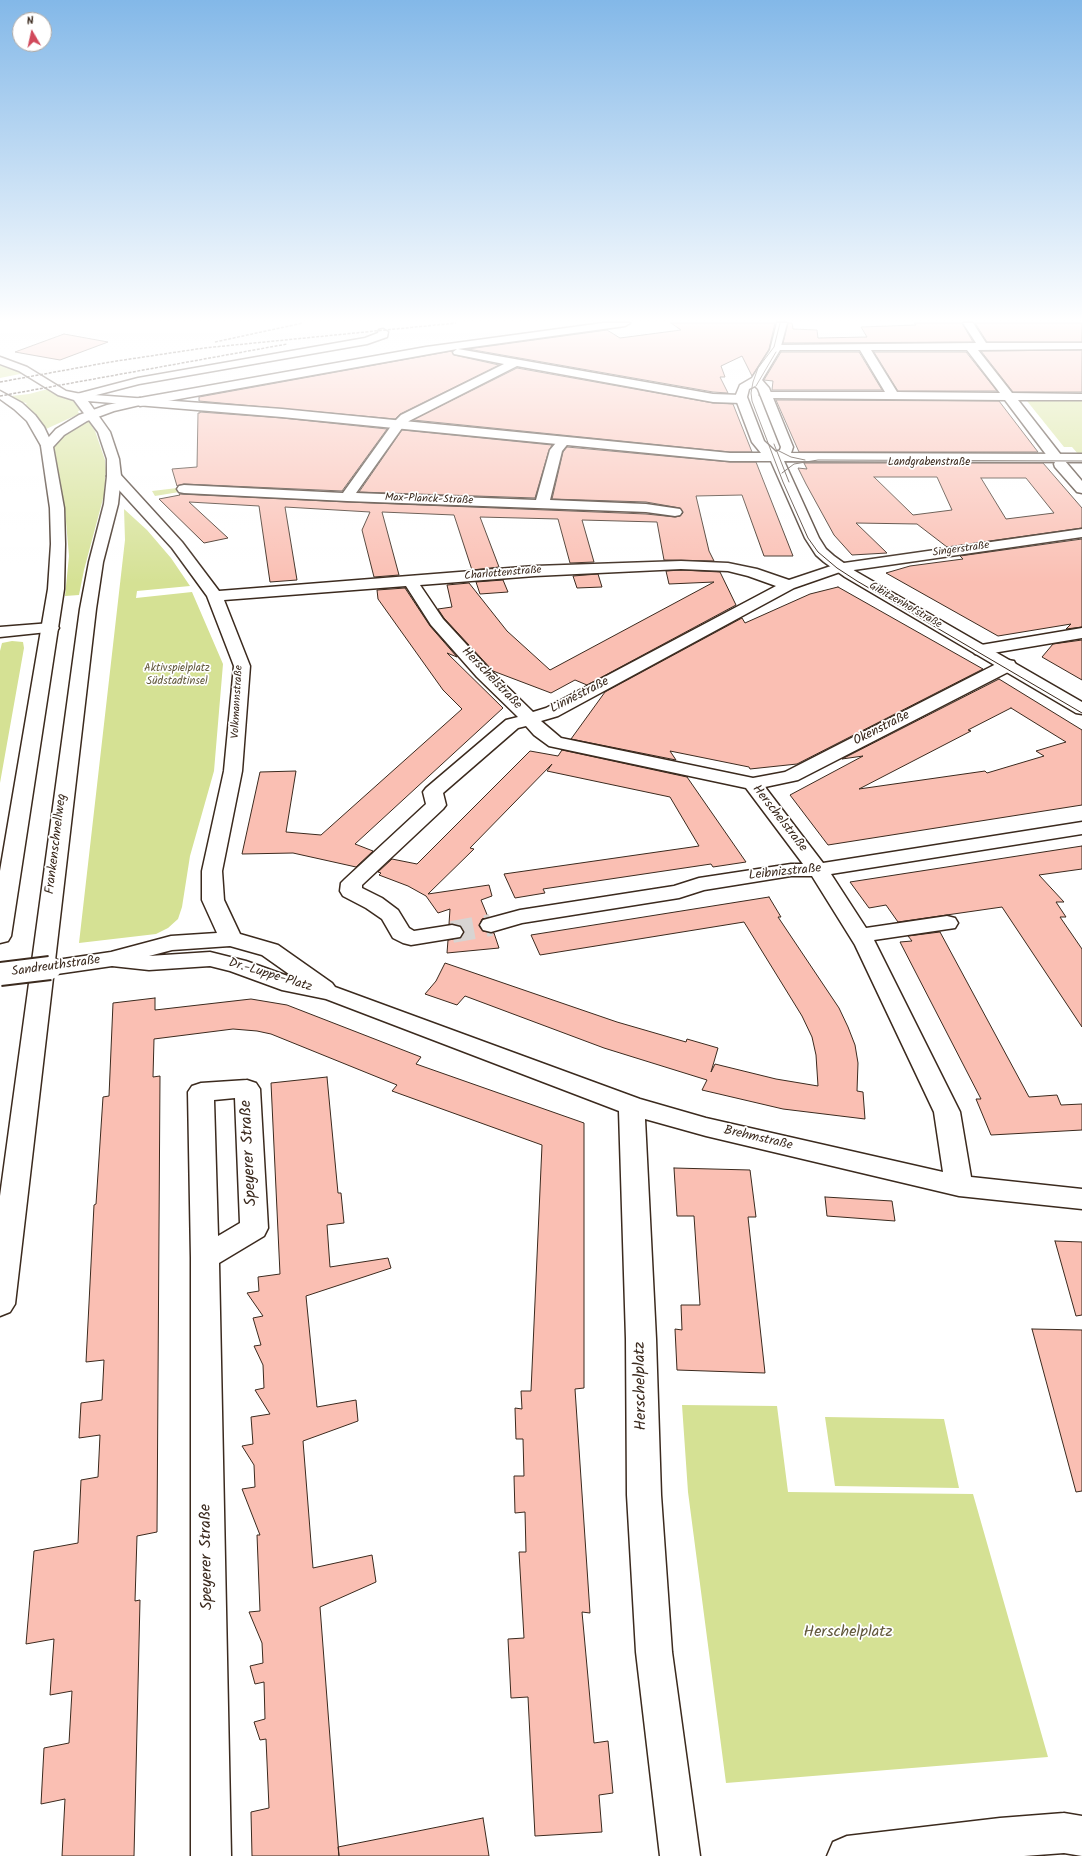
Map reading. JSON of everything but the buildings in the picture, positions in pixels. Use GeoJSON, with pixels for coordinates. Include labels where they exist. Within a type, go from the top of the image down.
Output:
{"type":"FeatureCollection","features":[{"type":"Feature","properties":{"kind":"main road"},"geometry":{"type":"LineString","coordinates":[[0,936],[51,628],[56,589],[58,544],[55,492],[46,446],[38,427],[22,410]]}},
{"type":"Feature","properties":{"kind":"main road","name":"Frankenschnellweg"},"geometry":{"type":"LineString","coordinates":[[0,1304],[88,609],[96,562],[111,504],[114,476],[112,453],[103,429],[88,410]]}},
{"type":"Feature","properties":{"kind":"main road"},"geometry":{"type":"LineString","coordinates":[[46,446],[67,426],[92,414],[106,410]]}},
{"type":"Feature","properties":{"kind":"main road"},"geometry":{"type":"LineString","coordinates":[[103,429],[111,418],[122,412],[134,410]]}},
{"type":"Feature","properties":{"kind":"main road","name":"Landgrabenstraße"},"geometry":{"type":"LineString","coordinates":[[236,410],[730,457],[776,458],[805,463],[1058,461],[1082,458]]}},
{"type":"Feature","properties":{"kind":"main road"},"geometry":{"type":"LineString","coordinates":[[347,497],[398,425],[409,416],[422,410]]}},
{"type":"Feature","properties":{"kind":"main road","name":"Gibitzenhofstraße"},"geometry":{"type":"LineString","coordinates":[[745,410],[759,443],[767,452],[776,458],[812,538],[825,555],[839,567],[1082,709]]}},
{"type":"Feature","properties":{"kind":"main road"},"geometry":{"type":"LineString","coordinates":[[772,410],[787,447],[786,452],[776,458]]}},
{"type":"Feature","properties":{"kind":"main road"},"geometry":{"type":"LineString","coordinates":[[1018,410],[1082,489]]}},
{"type":"Feature","properties":{"kind":"main road"},"geometry":{"type":"LineString","coordinates":[[542,504],[556,450],[564,441]]}},
{"type":"Feature","properties":{"kind":"main road","name":"Landgrabenstraße"},"geometry":{"type":"LineString","coordinates":[[1058,461],[1082,464]]}},
{"type":"Feature","properties":{"kind":"main road","name":"Volkmannstraße"},"geometry":{"type":"LineString","coordinates":[[114,476],[177,545],[215,596],[242,666],[233,771],[212,871],[213,900],[231,939]]}},
{"type":"Feature","properties":{"kind":"main road","name":"Max-Planck-Straße"},"geometry":{"type":"LineString","coordinates":[[184,489],[347,497],[646,508],[675,512]]}},
{"type":"Feature","properties":{"kind":"main road","name":"Singerstraße"},"geometry":{"type":"LineString","coordinates":[[839,567],[1082,534]]}},
{"type":"Feature","properties":{"kind":"main road","name":"Charlottenstraße"},"geometry":{"type":"LineString","coordinates":[[215,596],[575,569],[687,565],[728,567],[752,572],[789,585]]}},
{"type":"Feature","properties":{"kind":"main road","name":"Linnéstraße"},"geometry":{"type":"LineString","coordinates":[[452,932],[411,938],[401,933],[390,915],[374,903],[351,890],[352,883],[436,805],[433,792],[512,724],[552,712],[789,585],[839,567]]}},
{"type":"Feature","properties":{"kind":"main road","name":"Herschelstraße"},"geometry":{"type":"LineString","coordinates":[[411,582],[437,622],[483,673],[530,719],[540,731],[555,742],[753,784],[818,870],[860,935],[946,1112],[959,1186]]}},
{"type":"Feature","properties":{"kind":"main road"},"geometry":{"type":"LineString","coordinates":[[0,632],[51,628]]}},
{"type":"Feature","properties":{"kind":"main road"},"geometry":{"type":"LineString","coordinates":[[982,650],[1082,633]]}},
{"type":"Feature","properties":{"kind":"main road","name":"Okenstraße"},"geometry":{"type":"LineString","coordinates":[[753,784],[791,776],[1008,665]]}},
{"type":"Feature","properties":{"kind":"main road","name":"Leibnizstraße"},"geometry":{"type":"LineString","coordinates":[[491,925],[520,918],[679,892],[700,884],[791,870],[818,870],[1082,828]]}},
{"type":"Feature","properties":{"kind":"main road"},"geometry":{"type":"LineString","coordinates":[[860,935],[947,923]]}},
{"type":"Feature","properties":{"kind":"main road"},"geometry":{"type":"LineString","coordinates":[[210,959],[231,939]]}},
{"type":"Feature","properties":{"kind":"main road","name":"Sandreuthstraße"},"geometry":{"type":"LineString","coordinates":[[0,974],[112,959],[171,943],[231,939]]}},
{"type":"Feature","properties":{"kind":"main road","name":"Dr.-Luppe-Platz"},"geometry":{"type":"LineString","coordinates":[[231,939],[270,950],[331,993]]}},
{"type":"Feature","properties":{"kind":"main road","name":"Sandreuthstraße"},"geometry":{"type":"LineString","coordinates":[[112,959],[149,963],[210,959]]}},
{"type":"Feature","properties":{"kind":"main road","name":"Dr.-Luppe-Platz"},"geometry":{"type":"LineString","coordinates":[[210,959],[238,966],[290,985],[331,993],[445,1037]]}},
{"type":"Feature","properties":{"kind":"main road","name":"Brehmstraße"},"geometry":{"type":"LineString","coordinates":[[445,1037],[632,1106],[706,1127],[959,1186],[1082,1199]]}},
{"type":"Feature","properties":{"kind":"main road","name":"Speyerer Straße"},"geometry":{"type":"LineString","coordinates":[[205,1258],[254,1228],[247,1089],[201,1092],[205,1258],[210,1856]]}},
{"type":"Feature","properties":{"kind":"main road","name":"Herschelplatz"},"geometry":{"type":"LineString","coordinates":[[632,1106],[641,1339],[645,1511],[654,1652],[680,1856]]}},
{"type":"Feature","properties":{"kind":"main road"},"geometry":{"type":"LineString","coordinates":[[848,1856],[1000,1838],[1064,1833],[1082,1836]]}},
{"type":"Feature","properties":{"kind":"green space"},"geometry":{"type":"Polygon","coordinates":[[[29,410],[82,410],[78,411],[79,414],[46,429],[38,417],[29,410]]]}},
{"type":"Feature","properties":{"kind":"green space"},"geometry":{"type":"Polygon","coordinates":[[[1034,410],[1082,410],[1082,454],[1078,454],[1072,447],[1064,447],[1034,410]]]}},
{"type":"Feature","properties":{"kind":"green space"},"geometry":{"type":"Polygon","coordinates":[[[85,421],[89,422],[95,431],[105,460],[106,471],[104,495],[84,570],[79,595],[65,596],[69,556],[65,510],[54,447],[59,438],[85,421]]]}},
{"type":"Feature","properties":{"kind":"green space"},"geometry":{"type":"Polygon","coordinates":[[[220,483],[275,485],[271,490],[198,487],[155,496],[152,491],[220,483]]]}},
{"type":"Feature","properties":{"kind":"green space","name":"Aktivspielplatz Südstadtinsel"},"geometry":{"type":"Polygon","coordinates":[[[124,509],[147,530],[171,558],[190,586],[137,591],[136,598],[192,592],[223,664],[214,771],[190,856],[182,907],[178,919],[168,928],[156,934],[79,943],[125,540],[124,509]]]}},
{"type":"Feature","properties":{"kind":"green space"},"geometry":{"type":"Polygon","coordinates":[[[12,641],[23,642],[24,648],[0,783],[0,651],[2,643],[12,641]]]}},
{"type":"Feature","properties":{"kind":"green space","name":"Herschelplatz"},"geometry":{"type":"Polygon","coordinates":[[[682,1405],[777,1406],[788,1492],[973,1494],[1048,1757],[726,1783],[688,1492],[682,1405]]]}},
{"type":"Feature","properties":{"kind":"green space"},"geometry":{"type":"Polygon","coordinates":[[[825,1417],[944,1419],[959,1488],[835,1486],[825,1417]]]}},
{"type":"Feature","properties":{"kind":"tunnel"},"geometry":{"type":"LineString","coordinates":[[452,932],[491,925]]}},
{"type":"Feature","properties":{"kind":"tram line"},"geometry":{"type":"LineString","coordinates":[[755,410],[783,482],[808,538],[818,552],[837,568],[857,581],[1082,713]]}},
{"type":"Feature","properties":{"kind":"tram line"},"geometry":{"type":"LineString","coordinates":[[774,444],[785,471]]}},
{"type":"Feature","properties":{"kind":"tram line"},"geometry":{"type":"LineString","coordinates":[[777,450],[791,457],[805,460]]}},
{"type":"Feature","properties":{"kind":"tram line"},"geometry":{"type":"LineString","coordinates":[[785,471],[794,464],[818,460],[1082,461]]}},
{"type":"Feature","properties":{"kind":"tram line"},"geometry":{"type":"LineString","coordinates":[[785,471],[789,482]]}}]}
